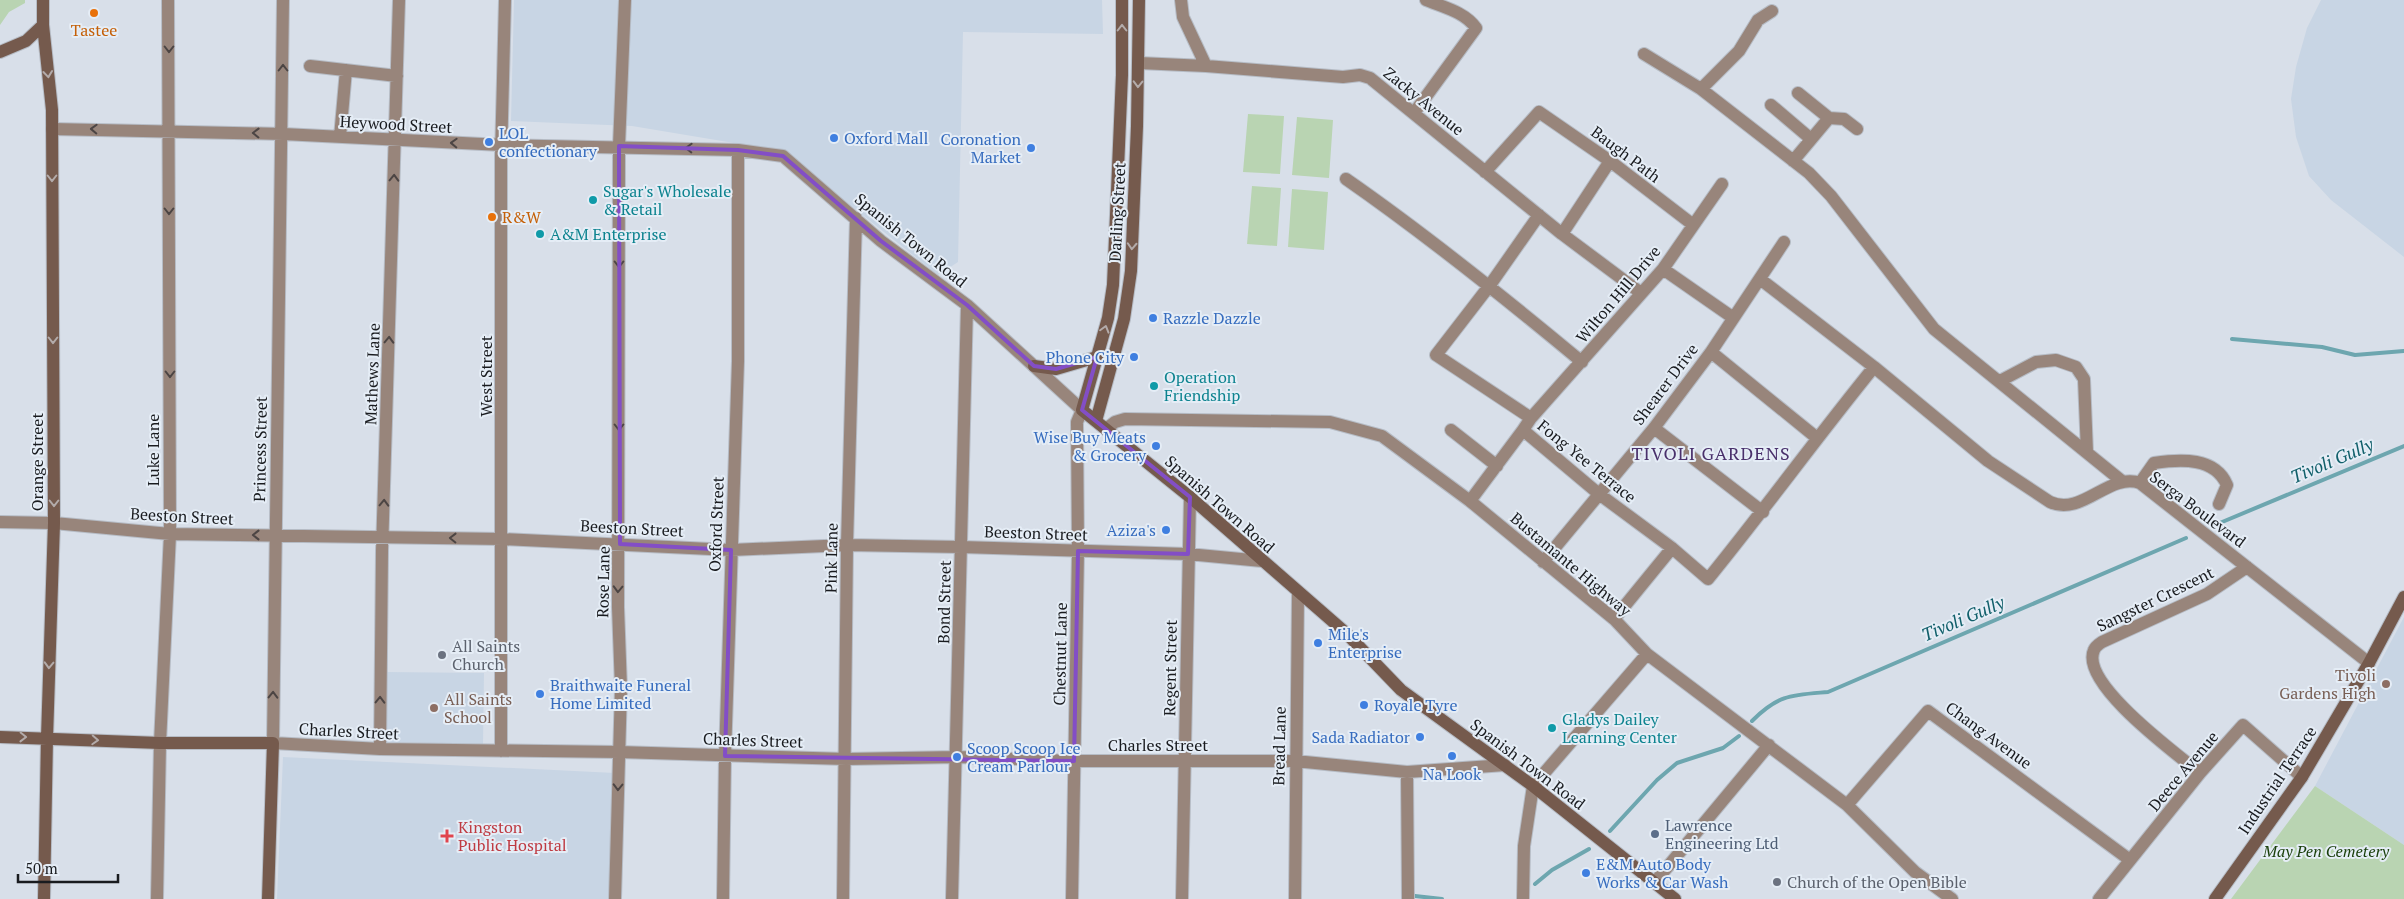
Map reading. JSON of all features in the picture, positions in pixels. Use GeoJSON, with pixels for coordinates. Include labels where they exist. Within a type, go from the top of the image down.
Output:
{"type":"FeatureCollection","features":[{"type":"Feature","properties":{"kind":"street","name":"Orange Street"},"geometry":{"type":"LineString","coordinates":[[43,0],[43,25],[52,129],[54,523],[46,738],[44,899]]}},
{"type":"Feature","properties":{"kind":"street","name":"Luke Lane"},"geometry":{"type":"LineString","coordinates":[[157,899],[160,743],[170,534],[168,0]]}},
{"type":"Feature","properties":{"kind":"street","name":"Princess Street"},"geometry":{"type":"LineString","coordinates":[[268,899],[273,744],[283,134],[283,0]]}},
{"type":"Feature","properties":{"kind":"street","name":"Mathews Lane"},"geometry":{"type":"LineString","coordinates":[[380,749],[383,538],[399,0]]}},
{"type":"Feature","properties":{"kind":"street","name":"West Street"},"geometry":{"type":"LineString","coordinates":[[502,751],[502,145],[505,0]]}},
{"type":"Feature","properties":{"kind":"street","name":"Rose Lane"},"geometry":{"type":"LineString","coordinates":[[615,899],[619,752],[619,146],[625,0]]}},
{"type":"Feature","properties":{"kind":"street","name":"Darling Street"},"geometry":{"type":"LineString","coordinates":[[1082,410],[1108,318],[1115,270],[1122,75],[1122,0]]}},
{"type":"Feature","properties":{"kind":"street","name":"Darling Street"},"geometry":{"type":"LineString","coordinates":[[1101,425],[1124,318],[1131,271],[1139,64],[1139,0]]}},
{"type":"Feature","properties":{"kind":"street"},"geometry":{"type":"LineString","coordinates":[[1181,0],[1183,17],[1206,66]]}},
{"type":"Feature","properties":{"kind":"street"},"geometry":{"type":"LineString","coordinates":[[1414,113],[1476,28],[1471,21],[1457,12],[1426,0]]}},
{"type":"Feature","properties":{"kind":"street"},"geometry":{"type":"LineString","coordinates":[[1701,88],[1739,51],[1758,20],[1772,11]]}},
{"type":"Feature","properties":{"kind":"street"},"geometry":{"type":"LineString","coordinates":[[0,52],[26,41],[43,25]]}},
{"type":"Feature","properties":{"kind":"street"},"geometry":{"type":"LineString","coordinates":[[1644,54],[1701,88],[1809,173],[1831,196],[1934,329],[2123,482]]}},
{"type":"Feature","properties":{"kind":"street","name":"Zacky Avenue"},"geometry":{"type":"LineString","coordinates":[[1139,64],[1206,66],[1343,77],[1360,75],[1370,78],[1562,234],[1641,293]]}},
{"type":"Feature","properties":{"kind":"street"},"geometry":{"type":"LineString","coordinates":[[310,66],[397,76]]}},
{"type":"Feature","properties":{"kind":"street"},"geometry":{"type":"LineString","coordinates":[[340,138],[346,70]]}},
{"type":"Feature","properties":{"kind":"street"},"geometry":{"type":"LineString","coordinates":[[1798,93],[1830,118],[1844,119],[1857,129]]}},
{"type":"Feature","properties":{"kind":"street"},"geometry":{"type":"LineString","coordinates":[[1771,105],[1811,139]]}},
{"type":"Feature","properties":{"kind":"street","name":"Baugh Path"},"geometry":{"type":"LineString","coordinates":[[1485,172],[1539,112],[1610,161],[1692,224]]}},
{"type":"Feature","properties":{"kind":"street"},"geometry":{"type":"LineString","coordinates":[[1793,162],[1830,118]]}},
{"type":"Feature","properties":{"kind":"street","name":"Heywood Street"},"geometry":{"type":"LineString","coordinates":[[52,129],[283,134],[502,145],[738,150]]}},
{"type":"Feature","properties":{"kind":"street","name":"Spanish Town Road"},"geometry":{"type":"LineString","coordinates":[[738,150],[783,156],[881,241],[967,306],[1082,410],[1190,497],[1346,633],[1402,690],[1505,765],[1675,899]]}},
{"type":"Feature","properties":{"kind":"street","name":"Oxford Street"},"geometry":{"type":"LineString","coordinates":[[723,899],[725,756],[738,361],[738,150]]}},
{"type":"Feature","properties":{"kind":"street"},"geometry":{"type":"LineString","coordinates":[[1562,234],[1610,161]]}},
{"type":"Feature","properties":{"kind":"street"},"geometry":{"type":"LineString","coordinates":[[1346,179],[1410,224],[1490,285],[1582,362]]}},
{"type":"Feature","properties":{"kind":"street","name":"Wilton Hill Drive"},"geometry":{"type":"LineString","coordinates":[[1531,418],[1662,269],[1722,184]]}},
{"type":"Feature","properties":{"kind":"street"},"geometry":{"type":"LineString","coordinates":[[1490,285],[1539,215]]}},
{"type":"Feature","properties":{"kind":"street","name":"Pink Lane"},"geometry":{"type":"LineString","coordinates":[[842,899],[846,759],[847,545],[856,218]]}},
{"type":"Feature","properties":{"kind":"street","name":"Shearer Drive"},"geometry":{"type":"LineString","coordinates":[[1544,562],[1654,428],[1711,352],[1784,242]]}},
{"type":"Feature","properties":{"kind":"street"},"geometry":{"type":"LineString","coordinates":[[1662,269],[1732,318]]}},
{"type":"Feature","properties":{"kind":"street","name":"Serga Boulevard"},"geometry":{"type":"LineString","coordinates":[[1760,279],[1874,367],[1988,461],[2058,506],[2071,506],[2123,482],[2132,480],[2140,484],[2369,664]]}},
{"type":"Feature","properties":{"kind":"street","name":"Fong Yee Terrace"},"geometry":{"type":"LineString","coordinates":[[1490,285],[1436,355],[1531,418],[1524,430],[1599,494],[1672,548],[1708,579],[1763,512]]}},
{"type":"Feature","properties":{"kind":"street","name":"Bond Street"},"geometry":{"type":"LineString","coordinates":[[952,899],[967,306]]}},
{"type":"Feature","properties":{"kind":"street"},"geometry":{"type":"LineString","coordinates":[[1711,352],[1817,438]]}},
{"type":"Feature","properties":{"kind":"street"},"geometry":{"type":"LineString","coordinates":[[1034,366],[1056,369],[1096,357]]}},
{"type":"Feature","properties":{"kind":"street"},"geometry":{"type":"LineString","coordinates":[[2000,381],[2036,362],[2056,360],[2076,367],[2084,379],[2087,452]]}},
{"type":"Feature","properties":{"kind":"street"},"geometry":{"type":"LineString","coordinates":[[1654,428],[1763,512],[1817,438],[1874,367]]}},
{"type":"Feature","properties":{"kind":"street","name":"Chestnut Lane"},"geometry":{"type":"LineString","coordinates":[[1072,899],[1078,551],[1077,422],[1082,410]]}},
{"type":"Feature","properties":{"kind":"street","name":"Bustamante Highway"},"geometry":{"type":"LineString","coordinates":[[1101,425],[1125,419],[1330,422],[1382,436],[1470,501],[1614,619],[1647,654],[1848,805],[1915,872],[1952,899]]}},
{"type":"Feature","properties":{"kind":"street"},"geometry":{"type":"LineString","coordinates":[[1451,430],[1497,466]]}},
{"type":"Feature","properties":{"kind":"street"},"geometry":{"type":"LineString","coordinates":[[1470,501],[1524,430]]}},
{"type":"Feature","properties":{"kind":"street"},"geometry":{"type":"LineString","coordinates":[[2140,484],[2154,464],[2172,460],[2205,463],[2222,475],[2227,485],[2219,504]]}},
{"type":"Feature","properties":{"kind":"street","name":"Regent Street"},"geometry":{"type":"LineString","coordinates":[[1182,899],[1190,497]]}},
{"type":"Feature","properties":{"kind":"street","name":"Beeston Street"},"geometry":{"type":"LineString","coordinates":[[0,522],[54,523],[170,534],[502,539],[731,550],[847,545],[961,547],[1188,554],[1262,561]]}},
{"type":"Feature","properties":{"kind":"street"},"geometry":{"type":"LineString","coordinates":[[1614,619],[1672,548]]}},
{"type":"Feature","properties":{"kind":"street","name":"Sangster Crescent"},"geometry":{"type":"LineString","coordinates":[[2200,773],[2121,705],[2099,680],[2093,658],[2094,649],[2102,642],[2206,594],[2247,567]]}},
{"type":"Feature","properties":{"kind":"street","name":"Bread Lane"},"geometry":{"type":"LineString","coordinates":[[1294,899],[1294,761],[1298,593]]}},
{"type":"Feature","properties":{"kind":"street","name":"Industrial Terrace"},"geometry":{"type":"LineString","coordinates":[[2215,899],[2302,777],[2369,664],[2404,597]]}},
{"type":"Feature","properties":{"kind":"street"},"geometry":{"type":"LineString","coordinates":[[1523,899],[1524,846],[1532,786],[1647,654]]}},
{"type":"Feature","properties":{"kind":"street","name":"Chang Avenue"},"geometry":{"type":"LineString","coordinates":[[1848,805],[1928,710],[2130,860]]}},
{"type":"Feature","properties":{"kind":"street","name":"Deece Avenue"},"geometry":{"type":"LineString","coordinates":[[2099,899],[2200,773],[2243,726],[2302,777]]}},
{"type":"Feature","properties":{"kind":"street","name":"Charles Street"},"geometry":{"type":"LineString","coordinates":[[0,737],[160,743],[273,744],[380,749],[619,752],[846,759],[957,757],[1074,761],[1294,761],[1407,772],[1505,765]]}},
{"type":"Feature","properties":{"kind":"street"},"geometry":{"type":"LineString","coordinates":[[1655,882],[1769,745]]}},
{"type":"Feature","properties":{"kind":"street"},"geometry":{"type":"LineString","coordinates":[[1407,772],[1408,899]]}},
{"type":"Feature","properties":{"kind":"highlighted area"},"geometry":{"type":"Polygon","coordinates":[[[619,146],[738,150],[783,156],[881,241],[967,305],[1034,366],[1056,369],[1097,357],[1082,410],[1190,497],[1188,554],[1078,551],[1074,761],[725,756],[731,550],[620,544],[619,146]]]}},
{"type":"Feature","properties":{"kind":"shaded area","name":"Oxford Mall"},"geometry":{"type":"Polygon","coordinates":[[[514,0],[1102,0],[1103,34],[963,32],[958,262],[938,275],[782,151],[632,126],[511,121],[514,0]]]}},
{"type":"Feature","properties":{"kind":"shaded area"},"geometry":{"type":"Polygon","coordinates":[[[2321,0],[2404,0],[2404,257],[2331,200],[2309,176],[2296,137],[2291,99],[2296,67],[2307,28],[2321,0]]]}},
{"type":"Feature","properties":{"kind":"shaded area","name":"Tivoli Gardens High"},"geometry":{"type":"Polygon","coordinates":[[[2404,617],[2404,845],[2315,786],[2404,617]]]}},
{"type":"Feature","properties":{"kind":"shaded area","name":"All Saints School"},"geometry":{"type":"Polygon","coordinates":[[[386,672],[484,673],[483,744],[384,742],[386,672]]]}},
{"type":"Feature","properties":{"kind":"shaded area","name":"Kingston Public Hospital"},"geometry":{"type":"Polygon","coordinates":[[[283,757],[615,773],[615,899],[277,899],[283,757]]]}},
{"type":"Feature","properties":{"kind":"green space"},"geometry":{"type":"Polygon","coordinates":[[[0,0],[25,0],[25,3],[9,12],[0,25],[0,0]]]}},
{"type":"Feature","properties":{"kind":"green space"},"geometry":{"type":"Polygon","coordinates":[[[1248,114],[1284,116],[1280,174],[1243,172],[1248,114]]]}},
{"type":"Feature","properties":{"kind":"green space"},"geometry":{"type":"Polygon","coordinates":[[[1297,117],[1333,120],[1329,178],[1292,175],[1297,117]]]}},
{"type":"Feature","properties":{"kind":"green space"},"geometry":{"type":"Polygon","coordinates":[[[1252,186],[1281,188],[1277,246],[1247,244],[1252,186]]]}},
{"type":"Feature","properties":{"kind":"green space"},"geometry":{"type":"Polygon","coordinates":[[[1292,189],[1328,192],[1324,250],[1288,247],[1292,189]]]}},
{"type":"Feature","properties":{"kind":"green space","name":"May Pen Cemetery"},"geometry":{"type":"Polygon","coordinates":[[[2315,786],[2404,845],[2404,899],[2231,899],[2315,786]]]}},
{"type":"Feature","properties":{"kind":"waterway"},"geometry":{"type":"LineString","coordinates":[[2232,339],[2322,347],[2355,355],[2404,351]]}},
{"type":"Feature","properties":{"kind":"waterway","name":"Tivoli Gully"},"geometry":{"type":"LineString","coordinates":[[2215,525],[2404,446]]}},
{"type":"Feature","properties":{"kind":"waterway","name":"Tivoli Gully"},"geometry":{"type":"LineString","coordinates":[[1752,721],[1778,701],[1795,695],[1828,692],[2186,538]]}},
{"type":"Feature","properties":{"kind":"waterway","name":"Tivoli Gully"},"geometry":{"type":"LineString","coordinates":[[1610,831],[1657,780],[1677,763],[1723,748],[1739,736]]}},
{"type":"Feature","properties":{"kind":"waterway","name":"Tivoli Gully"},"geometry":{"type":"LineString","coordinates":[[1535,884],[1552,870],[1589,849]]}},
{"type":"Feature","properties":{"kind":"waterway","name":"Tivoli Gully"},"geometry":{"type":"LineString","coordinates":[[1415,896],[1442,899]]}},
{"type":"Feature","properties":{"kind":"place","name":"Tastee"},"geometry":{"type":"Point","coordinates":[94,13]}},
{"type":"Feature","properties":{"kind":"place","name":"Oxford Mall"},"geometry":{"type":"Point","coordinates":[834,138]}},
{"type":"Feature","properties":{"kind":"place","name":"LOL confectionary"},"geometry":{"type":"Point","coordinates":[489,142]}},
{"type":"Feature","properties":{"kind":"place","name":"Coronation Market"},"geometry":{"type":"Point","coordinates":[1031,148]}},
{"type":"Feature","properties":{"kind":"place","name":"Sugar's Wholesale & Retail"},"geometry":{"type":"Point","coordinates":[593,200]}},
{"type":"Feature","properties":{"kind":"place","name":"R&W"},"geometry":{"type":"Point","coordinates":[492,217]}},
{"type":"Feature","properties":{"kind":"place","name":"A&M Enterprise"},"geometry":{"type":"Point","coordinates":[540,234]}},
{"type":"Feature","properties":{"kind":"place","name":"Razzle Dazzle"},"geometry":{"type":"Point","coordinates":[1153,318]}},
{"type":"Feature","properties":{"kind":"place","name":"Phone City"},"geometry":{"type":"Point","coordinates":[1134,357]}},
{"type":"Feature","properties":{"kind":"place","name":"Operation Friendship"},"geometry":{"type":"Point","coordinates":[1154,386]}},
{"type":"Feature","properties":{"kind":"place","name":"Wise Buy Meats & Grocery"},"geometry":{"type":"Point","coordinates":[1156,446]}},
{"type":"Feature","properties":{"kind":"place","name":"Aziza's"},"geometry":{"type":"Point","coordinates":[1166,530]}},
{"type":"Feature","properties":{"kind":"place","name":"Mile's Enterprise"},"geometry":{"type":"Point","coordinates":[1318,643]}},
{"type":"Feature","properties":{"kind":"place","name":"All Saints Church"},"geometry":{"type":"Point","coordinates":[442,655]}},
{"type":"Feature","properties":{"kind":"place","name":"Tivoli Gardens High"},"geometry":{"type":"Point","coordinates":[2386,684]}},
{"type":"Feature","properties":{"kind":"place","name":"Braithwaite Funeral Home Limited"},"geometry":{"type":"Point","coordinates":[540,694]}},
{"type":"Feature","properties":{"kind":"place","name":"Royale Tyre"},"geometry":{"type":"Point","coordinates":[1364,705]}},
{"type":"Feature","properties":{"kind":"place","name":"All Saints School"},"geometry":{"type":"Point","coordinates":[434,708]}},
{"type":"Feature","properties":{"kind":"place","name":"Gladys Dailey Learning Center"},"geometry":{"type":"Point","coordinates":[1552,728]}},
{"type":"Feature","properties":{"kind":"place","name":"Sada Radiator"},"geometry":{"type":"Point","coordinates":[1420,737]}},
{"type":"Feature","properties":{"kind":"place","name":"Na Look"},"geometry":{"type":"Point","coordinates":[1452,756]}},
{"type":"Feature","properties":{"kind":"place","name":"Scoop Scoop Ice Cream Parlour"},"geometry":{"type":"Point","coordinates":[957,757]}},
{"type":"Feature","properties":{"kind":"place","name":"Lawrence Engineering Ltd"},"geometry":{"type":"Point","coordinates":[1655,834]}},
{"type":"Feature","properties":{"kind":"place","name":"Kingston Public Hospital"},"geometry":{"type":"Point","coordinates":[447,836]}},
{"type":"Feature","properties":{"kind":"place","name":"E&M Auto Body Works & Car Wash"},"geometry":{"type":"Point","coordinates":[1586,873]}},
{"type":"Feature","properties":{"kind":"place","name":"Church of the Open Bible"},"geometry":{"type":"Point","coordinates":[1777,882]}},
{"type":"Feature","properties":{"kind":"district","name":"TIVOLI GARDENS"},"geometry":{"type":"Point","coordinates":[1711,454]}}]}
